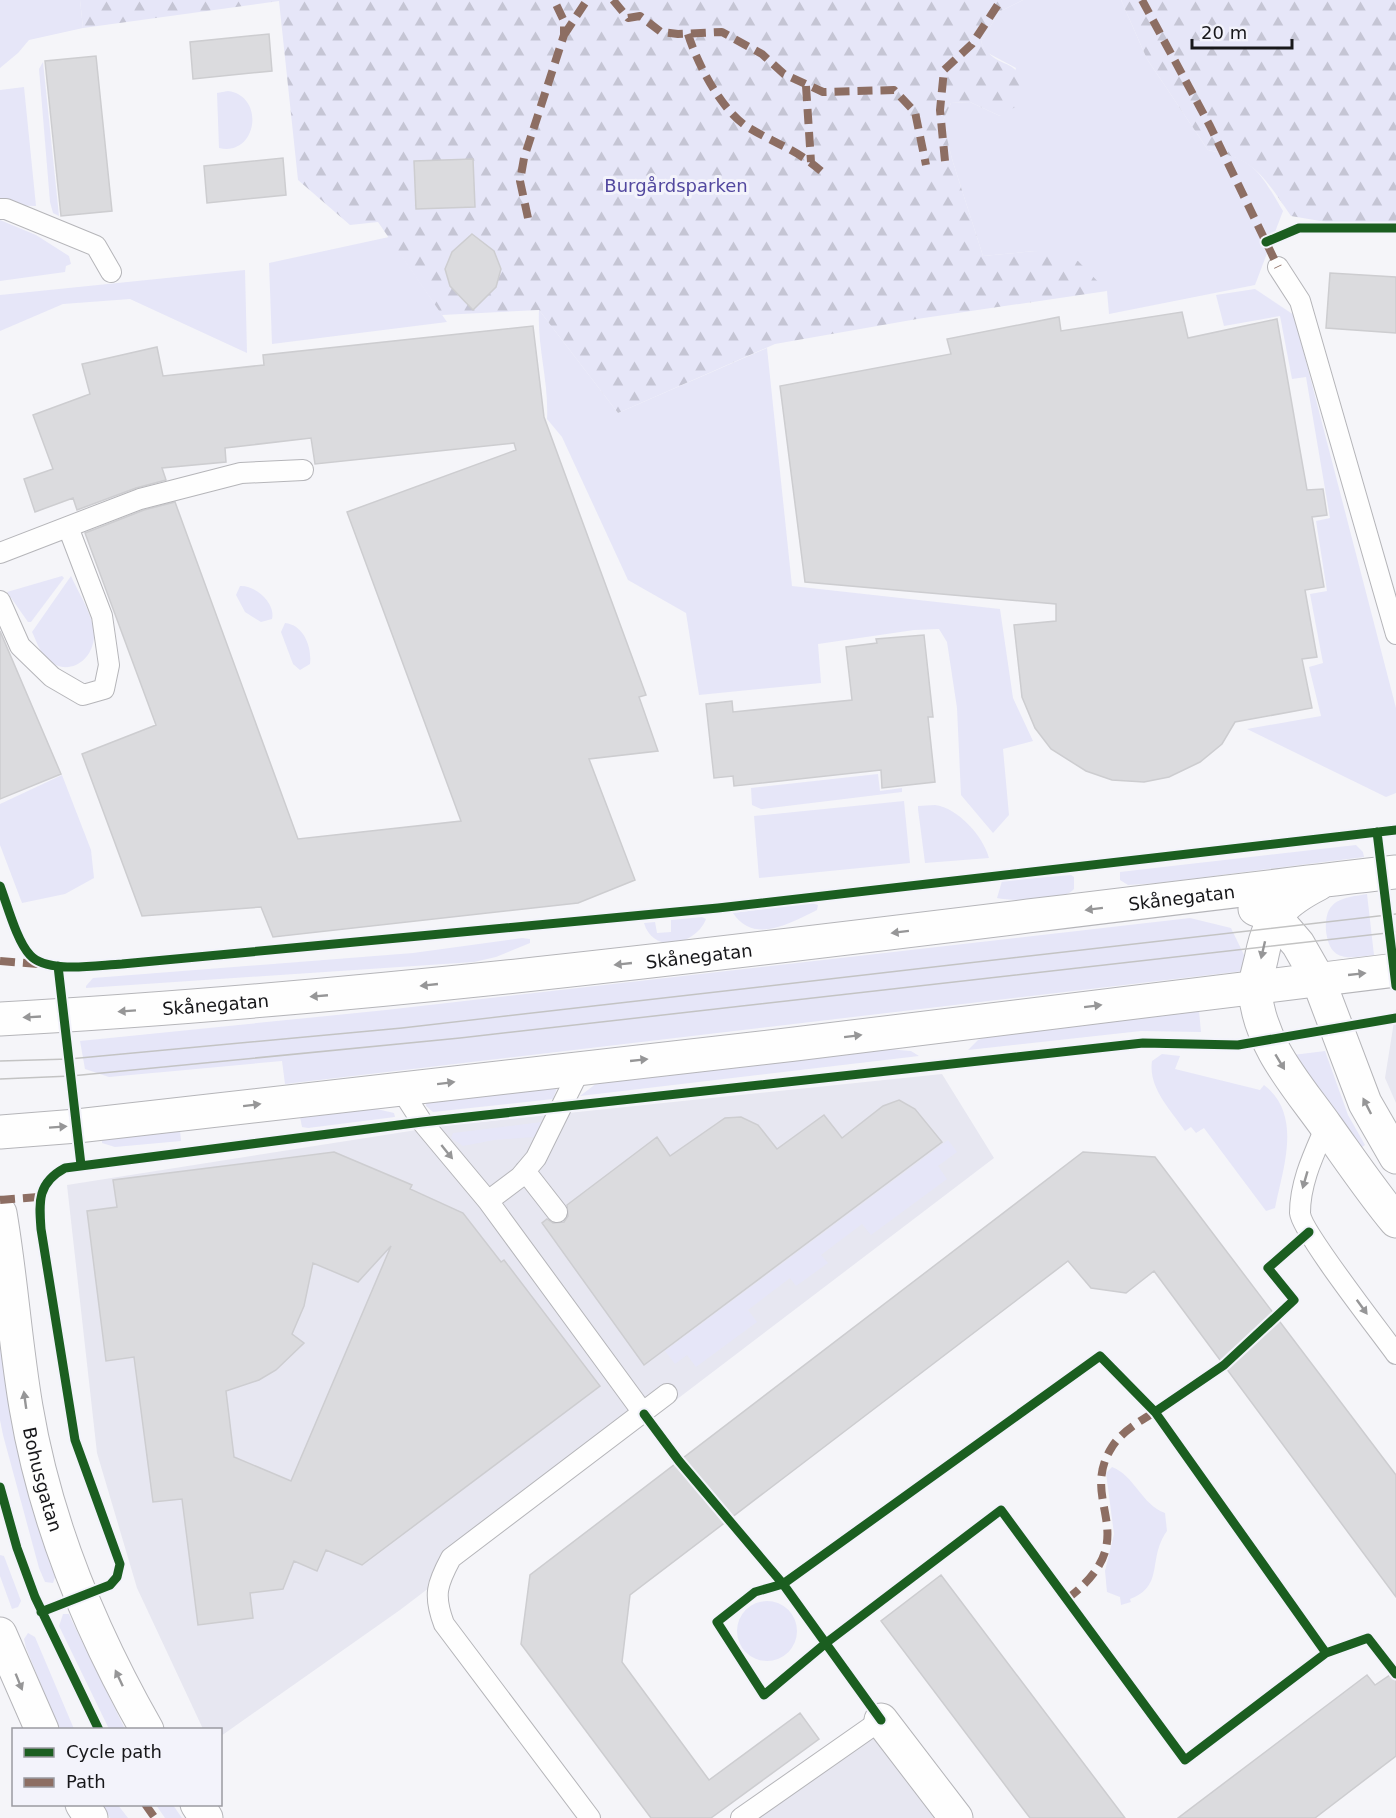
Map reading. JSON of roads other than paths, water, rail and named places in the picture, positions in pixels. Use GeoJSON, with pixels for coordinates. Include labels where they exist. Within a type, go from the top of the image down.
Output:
{"type":"FeatureCollection","features":[{"type":"Feature","properties":{"kind":"main road","name":"Skånegatan"},"geometry":{"type":"LineString","coordinates":[[0,1019],[377,991],[768,948],[1396,872]]}},
{"type":"Feature","properties":{"kind":"main road"},"geometry":{"type":"LineString","coordinates":[[1326,880],[1292,898],[1274,916],[1263,948],[1255,988],[1260,1019],[1283,1068],[1371,1191],[1396,1221]]}},
{"type":"Feature","properties":{"kind":"main road"},"geometry":{"type":"LineString","coordinates":[[1214,894],[1274,916],[1298,944],[1318,979],[1365,1103],[1396,1157]]}},
{"type":"Feature","properties":{"kind":"main road"},"geometry":{"type":"LineString","coordinates":[[0,1132],[77,1126],[581,1066],[795,1044],[1396,970]]}},
{"type":"Feature","properties":{"kind":"main road","name":"Bohusgatan"},"geometry":{"type":"LineString","coordinates":[[0,1213],[26,1409],[49,1500],[81,1598],[124,1689],[146,1728]]}},
{"type":"Feature","properties":{"kind":"main road"},"geometry":{"type":"LineString","coordinates":[[0,1634],[41,1728]]}},
{"type":"Feature","properties":{"kind":"main road"},"geometry":{"type":"LineString","coordinates":[[881,1720],[956,1818]]}},
{"type":"Feature","properties":{"kind":"lane"},"geometry":{"type":"LineString","coordinates":[[0,209],[6,209],[96,246],[111,272]]}},
{"type":"Feature","properties":{"kind":"lane"},"geometry":{"type":"LineString","coordinates":[[1278,267],[1300,301],[1396,634]]}},
{"type":"Feature","properties":{"kind":"lane"},"geometry":{"type":"LineString","coordinates":[[0,553],[140,499],[241,473],[303,470]]}},
{"type":"Feature","properties":{"kind":"lane"},"geometry":{"type":"LineString","coordinates":[[0,601],[20,646],[52,677],[83,695],[104,689],[109,665],[102,616],[68,527]]}},
{"type":"Feature","properties":{"kind":"lane"},"geometry":{"type":"LineString","coordinates":[[488,1201],[525,1172],[536,1158],[581,1066]]}},
{"type":"Feature","properties":{"kind":"lane"},"geometry":{"type":"LineString","coordinates":[[400,1088],[422,1122],[488,1201],[644,1414]]}},
{"type":"Feature","properties":{"kind":"lane"},"geometry":{"type":"LineString","coordinates":[[1326,1126],[1303,1183],[1300,1216],[1319,1249],[1396,1354]]}},
{"type":"Feature","properties":{"kind":"lane"},"geometry":{"type":"LineString","coordinates":[[525,1172],[557,1212]]}},
{"type":"Feature","properties":{"kind":"lane"},"geometry":{"type":"LineString","coordinates":[[590,1818],[444,1623],[438,1607],[438,1582],[451,1558],[644,1414],[667,1394]]}},
{"type":"Feature","properties":{"kind":"lane"},"geometry":{"type":"LineString","coordinates":[[741,1818],[881,1720]]}},
{"type":"Feature","properties":{"kind":"tram line"},"geometry":{"type":"LineString","coordinates":[[0,1061],[69,1059],[402,1028],[1396,914]]}},
{"type":"Feature","properties":{"kind":"tram line"},"geometry":{"type":"LineString","coordinates":[[0,1079],[71,1076],[460,1038],[1396,932]]}},
{"type":"Feature","properties":{"kind":"park label","name":"Burgårdsparken"},"geometry":{"type":"Point","coordinates":[676,185]}}]}
